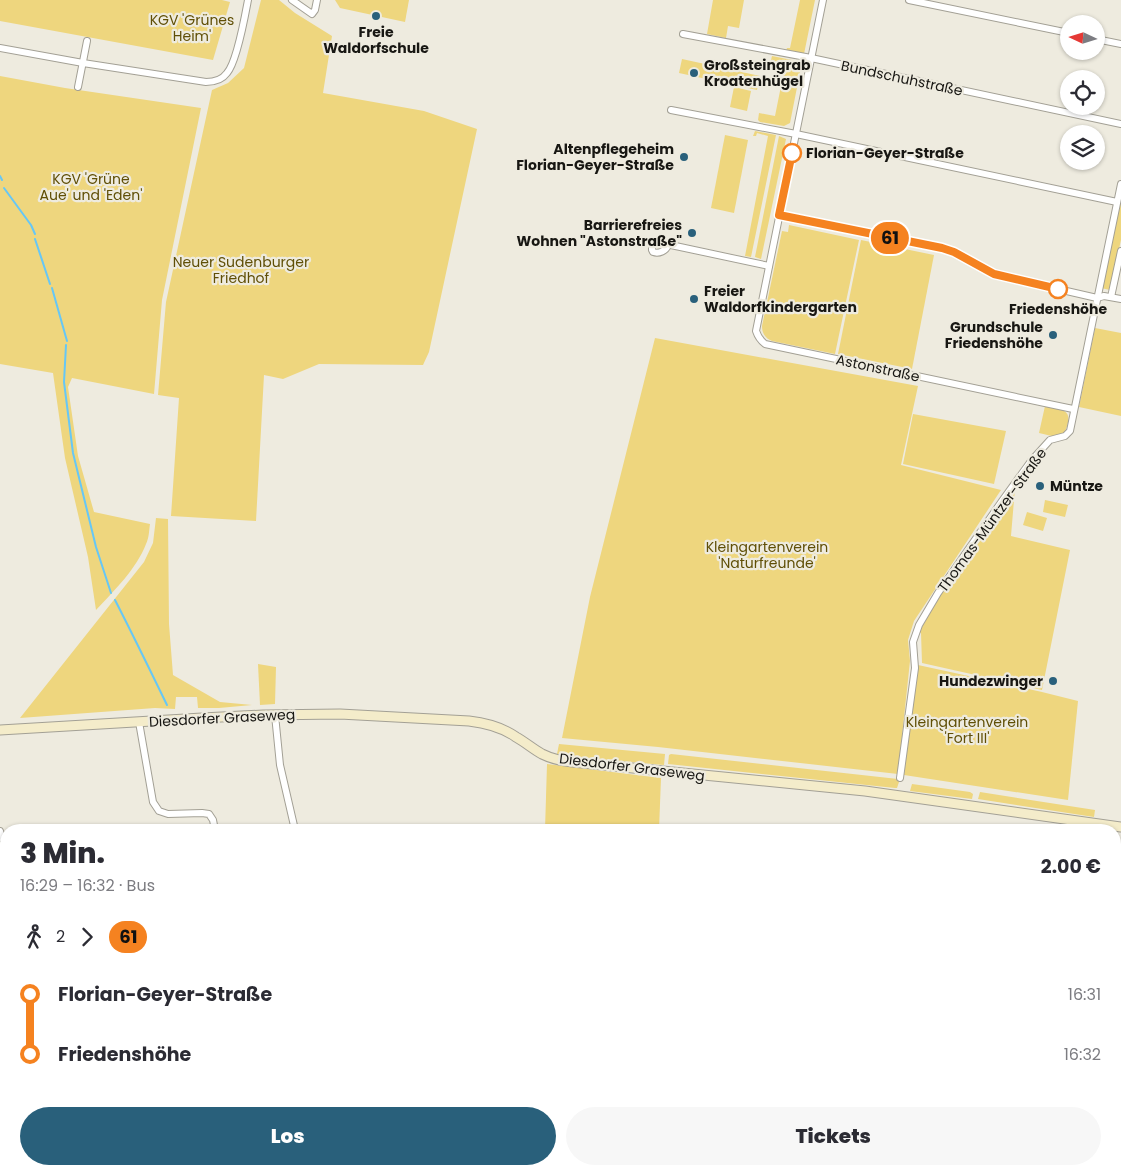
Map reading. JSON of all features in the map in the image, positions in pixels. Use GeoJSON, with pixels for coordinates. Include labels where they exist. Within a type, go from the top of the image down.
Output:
{"type":"FeatureCollection","features":[{"type":"Feature","properties":{"kind":"main road","name":"Diesdorfer Graseweg"},"geometry":{"type":"LineString","coordinates":[[0,730],[275,715],[340,714],[476,722],[503,730],[547,756],[572,762],[865,791],[1100,824]]}},
{"type":"Feature","properties":{"kind":"street"},"geometry":{"type":"LineString","coordinates":[[0,48],[83,63],[211,82],[224,76],[232,66],[248,0]]}},
{"type":"Feature","properties":{"kind":"street"},"geometry":{"type":"LineString","coordinates":[[292,0],[312,14],[317,0]]}},
{"type":"Feature","properties":{"kind":"street","name":"Astonstraße"},"geometry":{"type":"LineString","coordinates":[[823,0],[756,331],[760,341],[765,344],[1074,409]]}},
{"type":"Feature","properties":{"kind":"street"},"geometry":{"type":"LineString","coordinates":[[909,0],[1060,31]]}},
{"type":"Feature","properties":{"kind":"street","name":"Bundschuhstraße"},"geometry":{"type":"LineString","coordinates":[[683,34],[811,58],[1121,124]]}},
{"type":"Feature","properties":{"kind":"street"},"geometry":{"type":"LineString","coordinates":[[78,87],[86,41]]}},
{"type":"Feature","properties":{"kind":"street"},"geometry":{"type":"LineString","coordinates":[[1105,41],[1121,44]]}},
{"type":"Feature","properties":{"kind":"street"},"geometry":{"type":"LineString","coordinates":[[671,110],[796,134],[1117,202]]}},
{"type":"Feature","properties":{"kind":"street","name":"Thomas-Müntzer-Straße"},"geometry":{"type":"LineString","coordinates":[[900,778],[915,668],[913,642],[918,625],[1002,500],[1031,461],[1050,440],[1062,437],[1068,433],[1070,428],[1121,184]]}},
{"type":"Feature","properties":{"kind":"street"},"geometry":{"type":"LineString","coordinates":[[779,215],[942,248],[954,252],[994,274],[1097,298],[1104,296],[1121,299]]}},
{"type":"Feature","properties":{"kind":"street"},"geometry":{"type":"LineString","coordinates":[[668,245],[769,266]]}},
{"type":"Feature","properties":{"kind":"street"},"geometry":{"type":"LineString","coordinates":[[1111,297],[1121,251]]}},
{"type":"Feature","properties":{"kind":"street"},"geometry":{"type":"LineString","coordinates":[[275,715],[280,765],[294,824]]}},
{"type":"Feature","properties":{"kind":"street"},"geometry":{"type":"LineString","coordinates":[[139,722],[153,802],[159,811],[168,814],[202,812],[209,814],[214,824]]}},
{"type":"Feature","properties":{"kind":"green space","name":"KGV 'Grünes Heim'"},"geometry":{"type":"Polygon","coordinates":[[[0,0],[222,0],[230,2],[213,60],[0,21],[0,0]]]}},
{"type":"Feature","properties":{"kind":"green space","name":"Neuer Sudenburger Friedhof"},"geometry":{"type":"Polygon","coordinates":[[[261,0],[279,0],[295,13],[332,36],[323,93],[424,111],[477,129],[429,352],[423,365],[319,364],[283,379],[264,375],[256,521],[171,516],[179,398],[158,395],[166,302],[212,90],[228,83],[244,68],[261,0]]]}},
{"type":"Feature","properties":{"kind":"green space"},"geometry":{"type":"Polygon","coordinates":[[[335,0],[409,0],[405,22],[340,8],[335,0]]]}},
{"type":"Feature","properties":{"kind":"green space"},"geometry":{"type":"Polygon","coordinates":[[[713,0],[744,0],[739,28],[728,26],[726,38],[707,34],[713,0]]]}},
{"type":"Feature","properties":{"kind":"green space"},"geometry":{"type":"Polygon","coordinates":[[[800,0],[815,0],[804,54],[786,51],[787,48],[790,48],[800,0]]]}},
{"type":"Feature","properties":{"kind":"green space"},"geometry":{"type":"Polygon","coordinates":[[[772,56],[802,62],[790,123],[784,126],[758,120],[759,113],[775,116],[784,71],[773,69],[775,61],[771,60],[772,56]]]}},
{"type":"Feature","properties":{"kind":"green space"},"geometry":{"type":"Polygon","coordinates":[[[682,59],[760,76],[757,90],[679,73],[682,59]]]}},
{"type":"Feature","properties":{"kind":"green space","name":"KGV 'Grüne Aue' und 'Eden'"},"geometry":{"type":"Polygon","coordinates":[[[0,76],[65,88],[201,108],[162,300],[154,394],[72,378],[68,387],[78,456],[94,512],[150,524],[147,542],[137,562],[96,610],[88,557],[65,458],[53,373],[0,364],[0,76]]]}},
{"type":"Feature","properties":{"kind":"green space"},"geometry":{"type":"Polygon","coordinates":[[[734,87],[751,91],[747,111],[730,107],[734,87]]]}},
{"type":"Feature","properties":{"kind":"green space"},"geometry":{"type":"Polygon","coordinates":[[[755,131],[776,135],[751,257],[745,256],[768,136],[757,133],[756,136],[753,136],[755,131]]]}},
{"type":"Feature","properties":{"kind":"green space"},"geometry":{"type":"Polygon","coordinates":[[[725,135],[748,140],[734,213],[711,208],[725,135]]]}},
{"type":"Feature","properties":{"kind":"green space"},"geometry":{"type":"Polygon","coordinates":[[[779,136],[786,139],[761,259],[755,257],[779,136]]]}},
{"type":"Feature","properties":{"kind":"green space"},"geometry":{"type":"Polygon","coordinates":[[[1121,197],[1121,240],[1110,290],[1101,288],[1121,197]]]}},
{"type":"Feature","properties":{"kind":"green space"},"geometry":{"type":"Polygon","coordinates":[[[789,225],[859,240],[835,354],[772,341],[763,333],[762,326],[782,231],[788,232],[789,225]]]}},
{"type":"Feature","properties":{"kind":"green space"},"geometry":{"type":"Polygon","coordinates":[[[861,240],[934,255],[912,369],[838,354],[861,240]]]}},
{"type":"Feature","properties":{"kind":"green space"},"geometry":{"type":"Polygon","coordinates":[[[1095,328],[1121,333],[1121,416],[1079,407],[1095,328]]]}},
{"type":"Feature","properties":{"kind":"green space","name":"Kleingartenverein 'Naturfreunde'"},"geometry":{"type":"Polygon","coordinates":[[[655,338],[918,386],[901,465],[1001,490],[914,621],[908,640],[910,661],[898,774],[562,738],[590,597],[655,338]]]}},
{"type":"Feature","properties":{"kind":"green space"},"geometry":{"type":"Polygon","coordinates":[[[1045,406],[1066,412],[1068,420],[1064,434],[1056,437],[1039,433],[1045,406]]]}},
{"type":"Feature","properties":{"kind":"green space"},"geometry":{"type":"Polygon","coordinates":[[[913,414],[1006,431],[994,484],[903,464],[913,414]]]}},
{"type":"Feature","properties":{"kind":"green space"},"geometry":{"type":"Polygon","coordinates":[[[1015,488],[1011,536],[1070,550],[1042,690],[922,663],[921,633],[919,632],[940,596],[1015,488]]]}},
{"type":"Feature","properties":{"kind":"green space"},"geometry":{"type":"Polygon","coordinates":[[[1045,500],[1068,505],[1065,517],[1043,512],[1045,500]]]}},
{"type":"Feature","properties":{"kind":"green space"},"geometry":{"type":"Polygon","coordinates":[[[1027,512],[1047,518],[1043,531],[1023,525],[1027,512]]]}},
{"type":"Feature","properties":{"kind":"green space"},"geometry":{"type":"Polygon","coordinates":[[[156,518],[168,519],[169,624],[173,675],[220,702],[252,705],[198,708],[197,697],[176,697],[175,709],[155,708],[20,718],[144,562],[153,543],[156,518]]]}},
{"type":"Feature","properties":{"kind":"green space"},"geometry":{"type":"Polygon","coordinates":[[[258,664],[276,667],[275,704],[260,705],[258,664]]]}},
{"type":"Feature","properties":{"kind":"green space","name":"Kleingartenverein 'Fort III'"},"geometry":{"type":"Polygon","coordinates":[[[918,665],[1078,701],[1068,800],[904,775],[918,665]]]}},
{"type":"Feature","properties":{"kind":"green space"},"geometry":{"type":"Polygon","coordinates":[[[559,744],[665,754],[664,765],[561,756],[557,754],[559,744]]]}},
{"type":"Feature","properties":{"kind":"green space"},"geometry":{"type":"Polygon","coordinates":[[[669,755],[898,779],[899,782],[897,788],[895,788],[668,764],[669,755]]]}},
{"type":"Feature","properties":{"kind":"green space"},"geometry":{"type":"Polygon","coordinates":[[[547,764],[661,778],[659,824],[545,824],[547,764]]]}},
{"type":"Feature","properties":{"kind":"green space"},"geometry":{"type":"Polygon","coordinates":[[[912,784],[970,792],[973,794],[972,799],[910,791],[912,784]]]}},
{"type":"Feature","properties":{"kind":"green space"},"geometry":{"type":"Polygon","coordinates":[[[980,792],[1095,810],[1094,817],[978,799],[980,792]]]}},
{"type":"Feature","properties":{"kind":"waterway"},"geometry":{"type":"LineString","coordinates":[[0,176],[2,180]]}},
{"type":"Feature","properties":{"kind":"waterway"},"geometry":{"type":"LineString","coordinates":[[4,188],[31,225],[35,234]]}},
{"type":"Feature","properties":{"kind":"waterway"},"geometry":{"type":"LineString","coordinates":[[35,239],[50,284]]}},
{"type":"Feature","properties":{"kind":"waterway"},"geometry":{"type":"LineString","coordinates":[[52,288],[67,341]]}},
{"type":"Feature","properties":{"kind":"waterway"},"geometry":{"type":"LineString","coordinates":[[66,345],[64,382],[73,453],[96,547],[111,593]]}},
{"type":"Feature","properties":{"kind":"waterway"},"geometry":{"type":"LineString","coordinates":[[115,600],[167,705]]}},
{"type":"Feature","properties":{"kind":"bus line","name":"61"},"geometry":{"type":"LineString","coordinates":[[792,153],[779,215],[942,248],[954,252],[994,274],[1058,289]]}},
{"type":"Feature","properties":{"kind":"place","name":"Freie Waldorfschule"},"geometry":{"type":"Point","coordinates":[376,16]}},
{"type":"Feature","properties":{"kind":"place","name":"Großsteingrab Kroatenhügel"},"geometry":{"type":"Point","coordinates":[694,73]}},
{"type":"Feature","properties":{"kind":"place","name":"Florian-Geyer-Straße"},"geometry":{"type":"Point","coordinates":[792,153]}},
{"type":"Feature","properties":{"kind":"place","name":"Altenpflegeheim Florian-Geyer-Straße"},"geometry":{"type":"Point","coordinates":[684,157]}},
{"type":"Feature","properties":{"kind":"place","name":"Barrierefreies Wohnen \"Astonstraße\""},"geometry":{"type":"Point","coordinates":[692,233]}},
{"type":"Feature","properties":{"kind":"place","name":"Friedenshöhe"},"geometry":{"type":"Point","coordinates":[1058,289]}},
{"type":"Feature","properties":{"kind":"place","name":"Freier Waldorfkindergarten"},"geometry":{"type":"Point","coordinates":[694,299]}},
{"type":"Feature","properties":{"kind":"place","name":"Grundschule Friedenshöhe"},"geometry":{"type":"Point","coordinates":[1053,335]}},
{"type":"Feature","properties":{"kind":"place","name":"Müntze"},"geometry":{"type":"Point","coordinates":[1040,486]}},
{"type":"Feature","properties":{"kind":"place","name":"Hundezwinger"},"geometry":{"type":"Point","coordinates":[1053,681]}}]}
